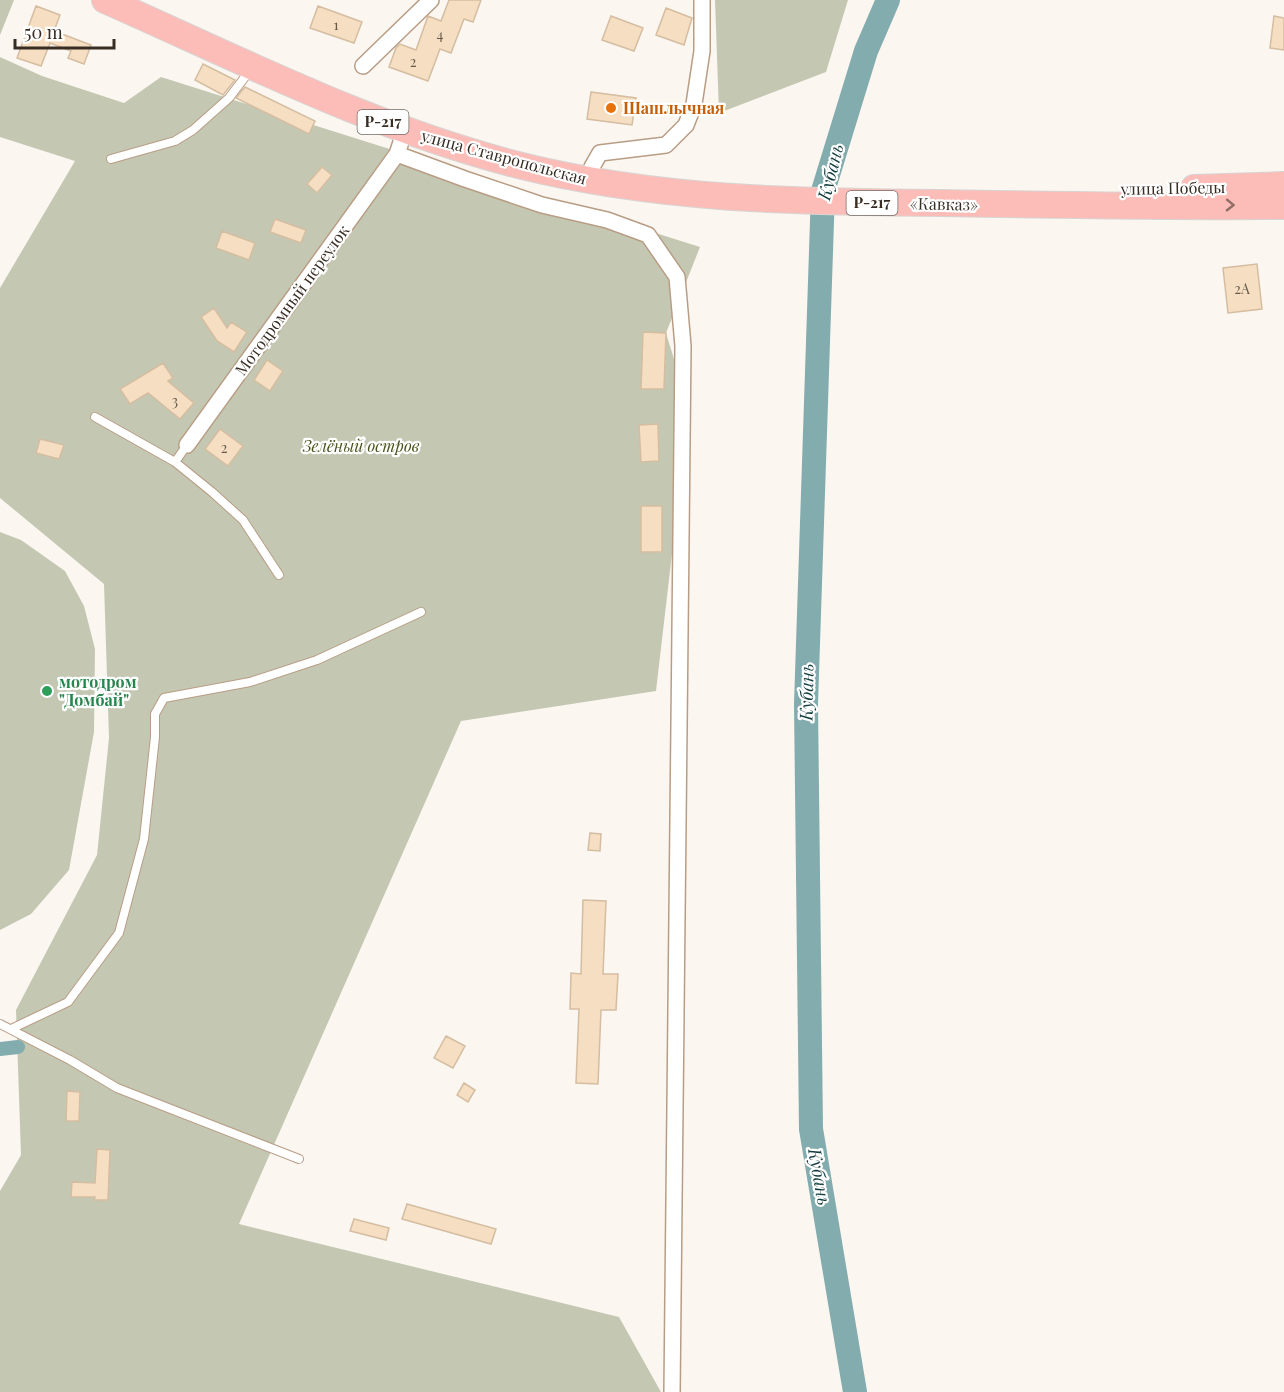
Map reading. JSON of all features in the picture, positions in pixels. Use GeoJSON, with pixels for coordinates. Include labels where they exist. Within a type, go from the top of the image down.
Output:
{"type":"FeatureCollection","features":[{"type":"Feature","properties":{"kind":"highway","name":"улица Ставропольская"},"geometry":{"type":"LineString","coordinates":[[105,0],[252,68],[405,130],[518,165],[591,181],[679,187]]}},
{"type":"Feature","properties":{"kind":"highway","name":"улица Ставропольская"},"geometry":{"type":"LineString","coordinates":[[138,0],[313,80],[406,116],[470,137],[679,187]]}},
{"type":"Feature","properties":{"kind":"highway","name":"улица Победы"},"geometry":{"type":"LineString","coordinates":[[1064,197],[1174,189],[1284,185]]}},
{"type":"Feature","properties":{"kind":"highway","name":"«Кавказ»"},"geometry":{"type":"LineString","coordinates":[[679,187],[818,187],[1064,197]]}},
{"type":"Feature","properties":{"kind":"highway","name":"улица Победы"},"geometry":{"type":"LineString","coordinates":[[1064,197],[1284,206]]}},
{"type":"Feature","properties":{"kind":"street"},"geometry":{"type":"LineString","coordinates":[[363,66],[431,0]]}},
{"type":"Feature","properties":{"kind":"street"},"geometry":{"type":"LineString","coordinates":[[592,167],[600,153],[666,145],[686,125],[694,104],[702,51],[702,0]]}},
{"type":"Feature","properties":{"kind":"street","name":"Мотодромный переулок"},"geometry":{"type":"LineString","coordinates":[[186,445],[397,154],[405,130]]}},
{"type":"Feature","properties":{"kind":"street"},"geometry":{"type":"LineString","coordinates":[[397,154],[542,205],[607,220],[648,235],[677,277],[683,346],[672,1392]]}},
{"type":"Feature","properties":{"kind":"lane"},"geometry":{"type":"LineString","coordinates":[[111,159],[175,141],[193,130],[229,98],[252,68]]}},
{"type":"Feature","properties":{"kind":"lane"},"geometry":{"type":"LineString","coordinates":[[95,417],[175,462],[212,492],[243,520],[279,575]]}},
{"type":"Feature","properties":{"kind":"lane"},"geometry":{"type":"LineString","coordinates":[[175,462],[186,445]]}},
{"type":"Feature","properties":{"kind":"lane"},"geometry":{"type":"LineString","coordinates":[[11,1029],[68,1002],[119,933],[144,839],[155,737],[155,714],[164,698],[250,682],[317,660],[421,612]]}},
{"type":"Feature","properties":{"kind":"lane"},"geometry":{"type":"LineString","coordinates":[[0,1024],[70,1060],[117,1088],[298,1159]]}},
{"type":"Feature","properties":{"kind":"green space"},"geometry":{"type":"Polygon","coordinates":[[[0,0],[14,0],[0,35],[0,0]]]}},
{"type":"Feature","properties":{"kind":"green space"},"geometry":{"type":"Polygon","coordinates":[[[715,0],[848,0],[826,72],[719,113],[715,0]]]}},
{"type":"Feature","properties":{"kind":"green space","name":"Зелёный остров"},"geometry":{"type":"Polygon","coordinates":[[[0,57],[42,76],[124,103],[161,77],[700,247],[666,333],[689,408],[656,691],[461,721],[239,1224],[619,1317],[661,1392],[0,1392],[0,1191],[21,1155],[16,1010],[97,855],[109,738],[104,584],[0,498],[0,288],[75,161],[0,137],[0,57]]]}},
{"type":"Feature","properties":{"kind":"green space","name":"мотодром \"Домбай\""},"geometry":{"type":"Polygon","coordinates":[[[0,532],[21,540],[65,571],[84,606],[95,649],[94,732],[69,870],[31,914],[0,930],[0,532]]]}},
{"type":"Feature","properties":{"kind":"building"},"geometry":{"type":"Polygon","coordinates":[[[449,0],[481,0],[473,22],[464,19],[451,53],[440,49],[428,81],[389,67],[396,48],[400,44],[416,50],[428,16],[441,21],[449,0]]]}},
{"type":"Feature","properties":{"kind":"building"},"geometry":{"type":"Polygon","coordinates":[[[36,6],[60,15],[54,31],[91,45],[84,64],[68,58],[71,51],[50,43],[41,66],[17,58],[36,6]]]}},
{"type":"Feature","properties":{"kind":"building"},"geometry":{"type":"Polygon","coordinates":[[[318,6],[362,22],[354,43],[310,28],[318,6]]]}},
{"type":"Feature","properties":{"kind":"building"},"geometry":{"type":"Polygon","coordinates":[[[666,8],[692,18],[684,45],[656,35],[666,8]]]}},
{"type":"Feature","properties":{"kind":"building"},"geometry":{"type":"Polygon","coordinates":[[[611,16],[643,28],[634,51],[602,40],[611,16]]]}},
{"type":"Feature","properties":{"kind":"building"},"geometry":{"type":"Polygon","coordinates":[[[1274,16],[1284,18],[1284,50],[1270,48],[1274,16]]]}},
{"type":"Feature","properties":{"kind":"building"},"geometry":{"type":"Polygon","coordinates":[[[203,64],[235,80],[223,95],[195,80],[203,64]]]}},
{"type":"Feature","properties":{"kind":"building"},"geometry":{"type":"Polygon","coordinates":[[[245,87],[315,121],[309,134],[236,98],[245,87]]]}},
{"type":"Feature","properties":{"kind":"building","name":"Шашлычная"},"geometry":{"type":"Polygon","coordinates":[[[591,92],[636,98],[632,125],[587,119],[591,92]]]}},
{"type":"Feature","properties":{"kind":"building"},"geometry":{"type":"Polygon","coordinates":[[[322,167],[332,175],[317,193],[307,184],[322,167]]]}},
{"type":"Feature","properties":{"kind":"building"},"geometry":{"type":"Polygon","coordinates":[[[275,219],[306,230],[301,243],[270,232],[275,219]]]}},
{"type":"Feature","properties":{"kind":"building"},"geometry":{"type":"Polygon","coordinates":[[[222,231],[255,243],[249,260],[216,248],[222,231]]]}},
{"type":"Feature","properties":{"kind":"building"},"geometry":{"type":"Polygon","coordinates":[[[1257,264],[1262,309],[1228,313],[1223,268],[1257,264]]]}},
{"type":"Feature","properties":{"kind":"building"},"geometry":{"type":"Polygon","coordinates":[[[214,308],[227,328],[231,322],[247,332],[234,352],[217,341],[201,317],[214,308]]]}},
{"type":"Feature","properties":{"kind":"building"},"geometry":{"type":"Polygon","coordinates":[[[643,332],[666,333],[664,389],[641,389],[643,332]]]}},
{"type":"Feature","properties":{"kind":"building"},"geometry":{"type":"Polygon","coordinates":[[[267,360],[283,371],[270,391],[254,380],[267,360]]]}},
{"type":"Feature","properties":{"kind":"building"},"geometry":{"type":"Polygon","coordinates":[[[163,363],[173,378],[168,381],[194,403],[180,419],[148,393],[130,404],[120,389],[163,363]]]}},
{"type":"Feature","properties":{"kind":"building"},"geometry":{"type":"Polygon","coordinates":[[[658,424],[659,461],[641,462],[639,425],[658,424]]]}},
{"type":"Feature","properties":{"kind":"building"},"geometry":{"type":"Polygon","coordinates":[[[220,429],[243,446],[228,466],[205,449],[220,429]]]}},
{"type":"Feature","properties":{"kind":"building"},"geometry":{"type":"Polygon","coordinates":[[[40,439],[64,445],[59,459],[36,453],[40,439]]]}},
{"type":"Feature","properties":{"kind":"building"},"geometry":{"type":"Polygon","coordinates":[[[641,506],[662,506],[662,552],[641,552],[641,506]]]}},
{"type":"Feature","properties":{"kind":"building"},"geometry":{"type":"Polygon","coordinates":[[[590,833],[601,834],[600,851],[588,850],[590,833]]]}},
{"type":"Feature","properties":{"kind":"building"},"geometry":{"type":"Polygon","coordinates":[[[583,900],[606,901],[603,974],[618,974],[616,1010],[601,1010],[598,1084],[576,1083],[579,1009],[570,1009],[571,973],[581,974],[583,900]]]}},
{"type":"Feature","properties":{"kind":"building"},"geometry":{"type":"Polygon","coordinates":[[[446,1036],[465,1046],[453,1068],[434,1058],[446,1036]]]}},
{"type":"Feature","properties":{"kind":"building"},"geometry":{"type":"Polygon","coordinates":[[[464,1083],[475,1090],[468,1102],[457,1095],[464,1083]]]}},
{"type":"Feature","properties":{"kind":"building"},"geometry":{"type":"Polygon","coordinates":[[[67,1091],[80,1092],[79,1121],[66,1121],[67,1091]]]}},
{"type":"Feature","properties":{"kind":"building"},"geometry":{"type":"Polygon","coordinates":[[[97,1149],[110,1150],[108,1200],[94,1200],[95,1197],[71,1197],[72,1182],[95,1183],[97,1149]]]}},
{"type":"Feature","properties":{"kind":"building"},"geometry":{"type":"Polygon","coordinates":[[[407,1204],[496,1229],[491,1244],[402,1219],[407,1204]]]}},
{"type":"Feature","properties":{"kind":"building"},"geometry":{"type":"Polygon","coordinates":[[[354,1219],[389,1228],[386,1240],[350,1231],[354,1219]]]}},
{"type":"Feature","properties":{"kind":"waterway","name":"Кубань"},"geometry":{"type":"LineString","coordinates":[[855,1392],[811,1129],[806,704],[823,191],[866,51],[888,0]]}},
{"type":"Feature","properties":{"kind":"waterway"},"geometry":{"type":"LineString","coordinates":[[0,1049],[18,1047]]}},
{"type":"Feature","properties":{"kind":"place","name":"Шашлычная"},"geometry":{"type":"Point","coordinates":[611,108]}},
{"type":"Feature","properties":{"kind":"place","name":"мотодром \"Домбай\""},"geometry":{"type":"Point","coordinates":[47,691]}}]}
